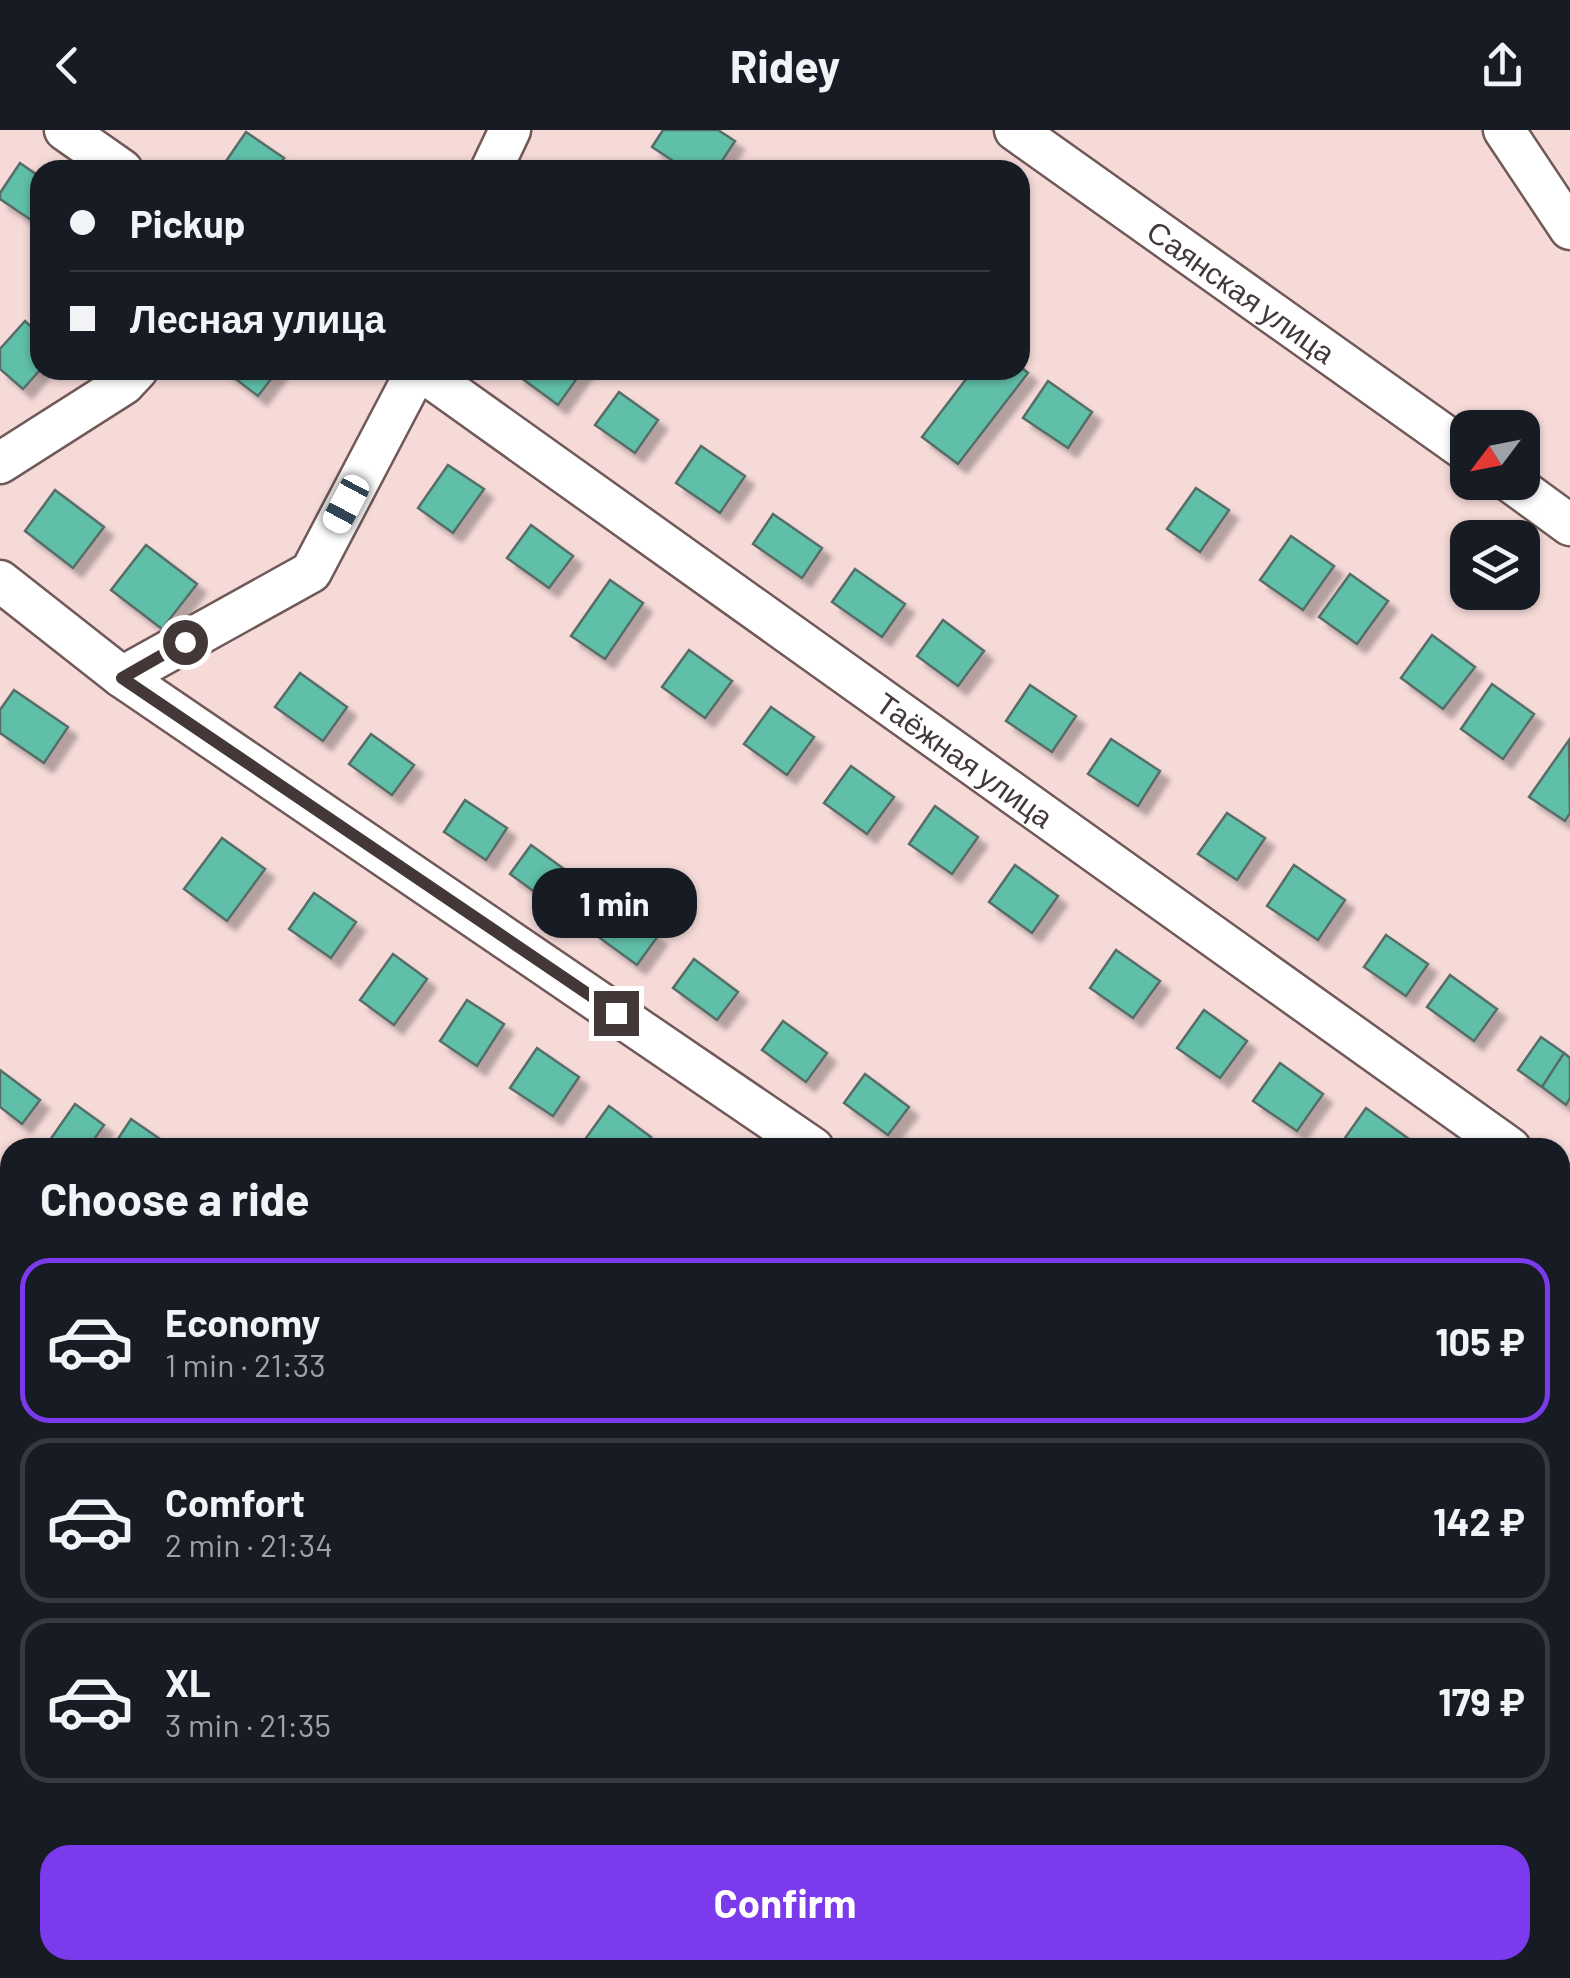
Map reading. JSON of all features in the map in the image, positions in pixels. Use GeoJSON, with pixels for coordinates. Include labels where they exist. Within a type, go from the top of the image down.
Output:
{"type":"FeatureCollection","features":[{"type":"Feature","properties":{"kind":"street"},"geometry":{"type":"LineString","coordinates":[[65,130],[108,160]]}},
{"type":"Feature","properties":{"kind":"street"},"geometry":{"type":"LineString","coordinates":[[496,160],[510,130]]}},
{"type":"Feature","properties":{"kind":"street","name":"Саянская улица"},"geometry":{"type":"LineString","coordinates":[[1015,130],[1450,439]]}},
{"type":"Feature","properties":{"kind":"street"},"geometry":{"type":"LineString","coordinates":[[1504,130],[1570,228]]}},
{"type":"Feature","properties":{"kind":"street"},"geometry":{"type":"LineString","coordinates":[[0,463],[128,380]]}},
{"type":"Feature","properties":{"kind":"street"},"geometry":{"type":"LineString","coordinates":[[122,678],[311,572],[413,380]]}},
{"type":"Feature","properties":{"kind":"street","name":"Таёжная улица"},"geometry":{"type":"LineString","coordinates":[[432,380],[1496,1138]]}},
{"type":"Feature","properties":{"kind":"street"},"geometry":{"type":"LineString","coordinates":[[1535,500],[1570,525]]}},
{"type":"Feature","properties":{"kind":"street"},"geometry":{"type":"LineString","coordinates":[[0,580],[122,678],[798,1138]]}},
{"type":"Feature","properties":{"kind":"building"},"geometry":{"type":"Polygon","coordinates":[[[663,130],[718,130],[735,141],[723,160],[672,160],[652,147],[663,130]]]}},
{"type":"Feature","properties":{"kind":"building"},"geometry":{"type":"Polygon","coordinates":[[[246,132],[284,158],[282,160],[227,160],[246,132]]]}},
{"type":"Feature","properties":{"kind":"building"},"geometry":{"type":"Polygon","coordinates":[[[20,163],[30,170],[30,219],[0,199],[20,163]]]}},
{"type":"Feature","properties":{"kind":"building"},"geometry":{"type":"Polygon","coordinates":[[[25,321],[30,326],[31,380],[23,389],[0,369],[0,349],[25,321]]]}},
{"type":"Feature","properties":{"kind":"building"},"geometry":{"type":"Polygon","coordinates":[[[237,380],[270,380],[258,396],[237,380]]]}},
{"type":"Feature","properties":{"kind":"building"},"geometry":{"type":"Polygon","coordinates":[[[524,380],[576,380],[558,405],[524,380]]]}},
{"type":"Feature","properties":{"kind":"building"},"geometry":{"type":"Polygon","coordinates":[[[965,380],[1023,380],[958,464],[922,437],[965,380]]]}},
{"type":"Feature","properties":{"kind":"building"},"geometry":{"type":"Polygon","coordinates":[[[1048,381],[1092,412],[1068,448],[1023,418],[1048,381]]]}},
{"type":"Feature","properties":{"kind":"building"},"geometry":{"type":"Polygon","coordinates":[[[619,392],[658,420],[635,453],[595,425],[619,392]]]}},
{"type":"Feature","properties":{"kind":"building"},"geometry":{"type":"Polygon","coordinates":[[[701,446],[745,476],[720,513],[676,483],[701,446]]]}},
{"type":"Feature","properties":{"kind":"building"},"geometry":{"type":"Polygon","coordinates":[[[448,465],[484,489],[453,533],[418,508],[448,465]]]}},
{"type":"Feature","properties":{"kind":"building"},"geometry":{"type":"Polygon","coordinates":[[[1196,488],[1229,510],[1200,552],[1167,529],[1196,488]]]}},
{"type":"Feature","properties":{"kind":"building"},"geometry":{"type":"Polygon","coordinates":[[[55,490],[104,527],[73,568],[25,531],[55,490]]]}},
{"type":"Feature","properties":{"kind":"building"},"geometry":{"type":"Polygon","coordinates":[[[773,514],[822,548],[802,578],[753,544],[773,514]]]}},
{"type":"Feature","properties":{"kind":"building"},"geometry":{"type":"Polygon","coordinates":[[[531,525],[573,556],[549,588],[507,558],[531,525]]]}},
{"type":"Feature","properties":{"kind":"building"},"geometry":{"type":"Polygon","coordinates":[[[1291,536],[1334,566],[1303,610],[1260,580],[1291,536]]]}},
{"type":"Feature","properties":{"kind":"building"},"geometry":{"type":"Polygon","coordinates":[[[146,545],[197,584],[162,629],[111,590],[146,545]]]}},
{"type":"Feature","properties":{"kind":"building"},"geometry":{"type":"Polygon","coordinates":[[[855,569],[905,604],[882,637],[832,602],[855,569]]]}},
{"type":"Feature","properties":{"kind":"building"},"geometry":{"type":"Polygon","coordinates":[[[1350,574],[1388,601],[1357,644],[1319,617],[1350,574]]]}},
{"type":"Feature","properties":{"kind":"building"},"geometry":{"type":"Polygon","coordinates":[[[610,580],[643,603],[605,659],[571,636],[610,580]]]}},
{"type":"Feature","properties":{"kind":"building"},"geometry":{"type":"Polygon","coordinates":[[[943,620],[984,651],[958,686],[917,656],[943,620]]]}},
{"type":"Feature","properties":{"kind":"building"},"geometry":{"type":"Polygon","coordinates":[[[1432,635],[1475,667],[1443,709],[1401,678],[1432,635]]]}},
{"type":"Feature","properties":{"kind":"building"},"geometry":{"type":"Polygon","coordinates":[[[689,650],[732,681],[705,718],[662,687],[689,650]]]}},
{"type":"Feature","properties":{"kind":"building"},"geometry":{"type":"Polygon","coordinates":[[[300,673],[347,707],[323,741],[275,707],[300,673]]]}},
{"type":"Feature","properties":{"kind":"building"},"geometry":{"type":"Polygon","coordinates":[[[1492,684],[1534,714],[1503,759],[1461,729],[1492,684]]]}},
{"type":"Feature","properties":{"kind":"building"},"geometry":{"type":"Polygon","coordinates":[[[1030,685],[1076,716],[1052,752],[1006,721],[1030,685]]]}},
{"type":"Feature","properties":{"kind":"building"},"geometry":{"type":"Polygon","coordinates":[[[14,690],[68,727],[44,763],[0,733],[0,710],[14,690]]]}},
{"type":"Feature","properties":{"kind":"building"},"geometry":{"type":"Polygon","coordinates":[[[771,707],[814,737],[787,775],[744,744],[771,707]]]}},
{"type":"Feature","properties":{"kind":"building"},"geometry":{"type":"Polygon","coordinates":[[[371,734],[414,765],[392,795],[349,764],[371,734]]]}},
{"type":"Feature","properties":{"kind":"building"},"geometry":{"type":"Polygon","coordinates":[[[1111,739],[1160,771],[1138,806],[1088,774],[1111,739]]]}},
{"type":"Feature","properties":{"kind":"building"},"geometry":{"type":"Polygon","coordinates":[[[1569,740],[1570,813],[1565,821],[1529,797],[1569,740]]]}},
{"type":"Feature","properties":{"kind":"building"},"geometry":{"type":"Polygon","coordinates":[[[851,766],[894,797],[867,834],[824,803],[851,766]]]}},
{"type":"Feature","properties":{"kind":"building"},"geometry":{"type":"Polygon","coordinates":[[[465,800],[507,828],[486,860],[444,832],[465,800]]]}},
{"type":"Feature","properties":{"kind":"building"},"geometry":{"type":"Polygon","coordinates":[[[935,806],[978,837],[952,874],[909,844],[935,806]]]}},
{"type":"Feature","properties":{"kind":"building"},"geometry":{"type":"Polygon","coordinates":[[[1227,813],[1265,838],[1237,880],[1198,854],[1227,813]]]}},
{"type":"Feature","properties":{"kind":"building"},"geometry":{"type":"Polygon","coordinates":[[[222,838],[265,869],[227,921],[184,889],[222,838]]]}},
{"type":"Feature","properties":{"kind":"building"},"geometry":{"type":"Polygon","coordinates":[[[531,845],[575,877],[554,906],[510,874],[531,845]]]}},
{"type":"Feature","properties":{"kind":"building"},"geometry":{"type":"Polygon","coordinates":[[[1015,865],[1058,896],[1032,933],[989,902],[1015,865]]]}},
{"type":"Feature","properties":{"kind":"building"},"geometry":{"type":"Polygon","coordinates":[[[1294,865],[1345,900],[1318,940],[1267,906],[1294,865]]]}},
{"type":"Feature","properties":{"kind":"building"},"geometry":{"type":"Polygon","coordinates":[[[314,893],[356,922],[331,958],[289,929],[314,893]]]}},
{"type":"Feature","properties":{"kind":"building"},"geometry":{"type":"Polygon","coordinates":[[[614,904],[658,936],[637,965],[593,933],[614,904]]]}},
{"type":"Feature","properties":{"kind":"building"},"geometry":{"type":"Polygon","coordinates":[[[1386,935],[1428,964],[1406,996],[1364,967],[1386,935]]]}},
{"type":"Feature","properties":{"kind":"building"},"geometry":{"type":"Polygon","coordinates":[[[1116,950],[1160,981],[1133,1018],[1090,988],[1116,950]]]}},
{"type":"Feature","properties":{"kind":"building"},"geometry":{"type":"Polygon","coordinates":[[[393,954],[427,979],[394,1025],[360,1000],[393,954]]]}},
{"type":"Feature","properties":{"kind":"building"},"geometry":{"type":"Polygon","coordinates":[[[694,959],[738,992],[717,1020],[673,988],[694,959]]]}},
{"type":"Feature","properties":{"kind":"building"},"geometry":{"type":"Polygon","coordinates":[[[1450,975],[1497,1009],[1474,1041],[1427,1007],[1450,975]]]}},
{"type":"Feature","properties":{"kind":"building"},"geometry":{"type":"Polygon","coordinates":[[[467,1000],[504,1024],[477,1066],[440,1041],[467,1000]]]}},
{"type":"Feature","properties":{"kind":"building"},"geometry":{"type":"Polygon","coordinates":[[[1204,1010],[1247,1041],[1220,1078],[1177,1048],[1204,1010]]]}},
{"type":"Feature","properties":{"kind":"building"},"geometry":{"type":"Polygon","coordinates":[[[783,1021],[827,1053],[806,1082],[762,1050],[783,1021]]]}},
{"type":"Feature","properties":{"kind":"building"},"geometry":{"type":"Polygon","coordinates":[[[1541,1037],[1564,1053],[1542,1087],[1518,1070],[1541,1037]]]}},
{"type":"Feature","properties":{"kind":"building"},"geometry":{"type":"Polygon","coordinates":[[[537,1048],[579,1077],[553,1116],[510,1088],[537,1048]]]}},
{"type":"Feature","properties":{"kind":"building"},"geometry":{"type":"Polygon","coordinates":[[[1564,1053],[1570,1058],[1570,1098],[1566,1105],[1542,1087],[1564,1053]]]}},
{"type":"Feature","properties":{"kind":"building"},"geometry":{"type":"Polygon","coordinates":[[[1280,1063],[1323,1094],[1297,1131],[1253,1101],[1280,1063]]]}},
{"type":"Feature","properties":{"kind":"building"},"geometry":{"type":"Polygon","coordinates":[[[0,1070],[40,1100],[22,1124],[0,1107],[0,1070]]]}},
{"type":"Feature","properties":{"kind":"building"},"geometry":{"type":"Polygon","coordinates":[[[865,1074],[909,1107],[888,1135],[844,1103],[865,1074]]]}},
{"type":"Feature","properties":{"kind":"building"},"geometry":{"type":"Polygon","coordinates":[[[75,1104],[104,1125],[95,1138],[51,1138],[75,1104]]]}},
{"type":"Feature","properties":{"kind":"building"},"geometry":{"type":"Polygon","coordinates":[[[609,1106],[651,1137],[650,1138],[586,1138],[609,1106]]]}},
{"type":"Feature","properties":{"kind":"building"},"geometry":{"type":"Polygon","coordinates":[[[1366,1108],[1408,1138],[1345,1138],[1366,1108]]]}},
{"type":"Feature","properties":{"kind":"building"},"geometry":{"type":"Polygon","coordinates":[[[131,1119],[159,1138],[119,1138],[131,1119]]]}},
{"type":"Feature","properties":{"kind":"route"},"geometry":{"type":"LineString","coordinates":[[185,642],[122,678],[616,1013]]}}]}
